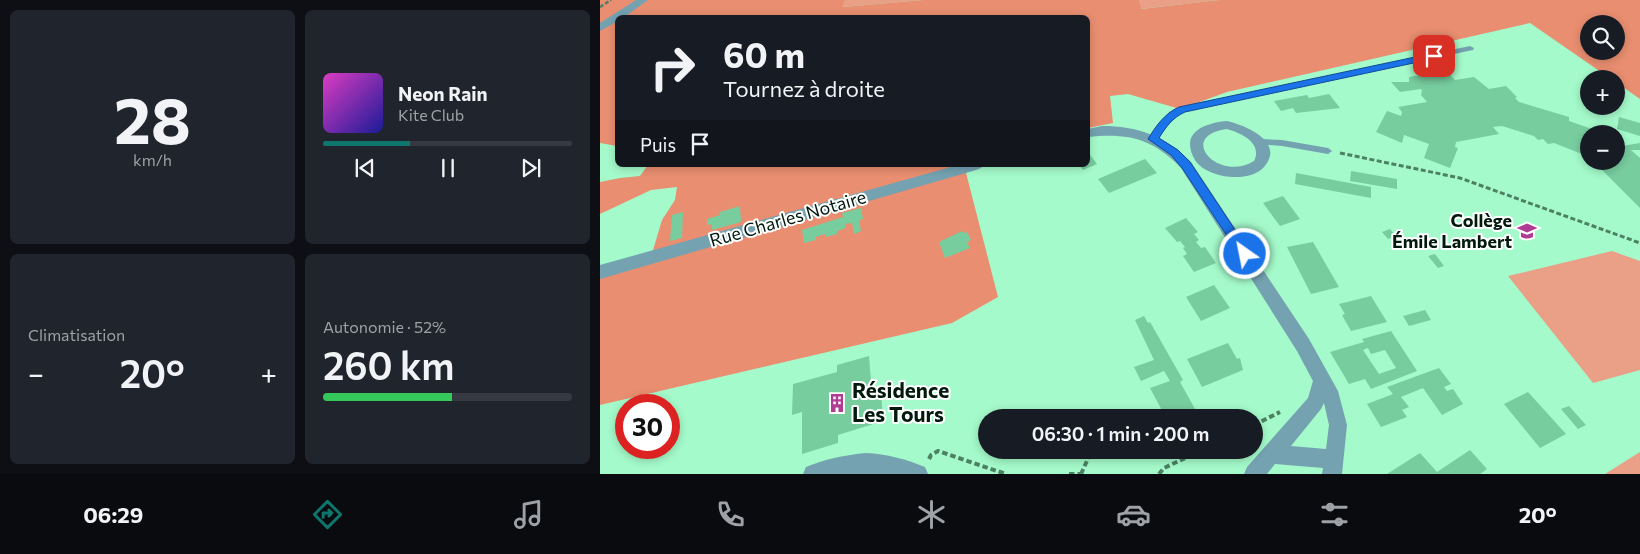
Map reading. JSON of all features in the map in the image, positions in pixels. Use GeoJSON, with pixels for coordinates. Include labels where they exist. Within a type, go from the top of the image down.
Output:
{"type":"FeatureCollection","features":[{"type":"Feature","properties":{"kind":"street"},"geometry":{"type":"LineString","coordinates":[[620,15],[643,0]]}},
{"type":"Feature","properties":{"kind":"street"},"geometry":{"type":"LineString","coordinates":[[600,28],[615,18]]}},
{"type":"Feature","properties":{"kind":"street"},"geometry":{"type":"LineString","coordinates":[[1227,125],[1243,128],[1255,135],[1261,142],[1263,153],[1261,160],[1255,166],[1242,172],[1215,169],[1202,161],[1197,154],[1196,143],[1198,136],[1208,128],[1227,125]]}},
{"type":"Feature","properties":{"kind":"street"},"geometry":{"type":"LineString","coordinates":[[1090,133],[1106,130],[1126,132],[1153,139],[1167,147],[1181,159],[1226,225],[1323,378],[1336,409],[1338,425],[1333,467],[1257,467]]}},
{"type":"Feature","properties":{"kind":"street"},"geometry":{"type":"LineString","coordinates":[[1181,159],[1197,154]]}},
{"type":"Feature","properties":{"kind":"street","name":"Rue Charles Notaire"},"geometry":{"type":"LineString","coordinates":[[600,272],[969,167]]}},
{"type":"Feature","properties":{"kind":"street"},"geometry":{"type":"LineString","coordinates":[[1257,467],[1315,403],[1323,378]]}},
{"type":"Feature","properties":{"kind":"street"},"geometry":{"type":"LineString","coordinates":[[813,474],[863,462],[889,464],[922,470]]}},
{"type":"Feature","properties":{"kind":"lane"},"geometry":{"type":"LineString","coordinates":[[1153,139],[1172,114],[1182,109],[1470,48]]}},
{"type":"Feature","properties":{"kind":"lane"},"geometry":{"type":"LineString","coordinates":[[1261,142],[1282,143],[1328,151]]}},
{"type":"Feature","properties":{"kind":"path"},"geometry":{"type":"LineString","coordinates":[[600,7],[612,0]]}},
{"type":"Feature","properties":{"kind":"path"},"geometry":{"type":"LineString","coordinates":[[1328,151],[1422,168],[1460,178],[1640,243],[1639,237]]}},
{"type":"Feature","properties":{"kind":"path"},"geometry":{"type":"LineString","coordinates":[[1263,421],[1286,410]]}},
{"type":"Feature","properties":{"kind":"path"},"geometry":{"type":"LineString","coordinates":[[922,470],[931,455],[938,451],[1006,474]]}},
{"type":"Feature","properties":{"kind":"path"},"geometry":{"type":"LineString","coordinates":[[1069,474],[1080,474],[1088,459]]}},
{"type":"Feature","properties":{"kind":"path"},"geometry":{"type":"LineString","coordinates":[[1159,474],[1164,468],[1183,459]]}},
{"type":"Feature","properties":{"kind":"shaded area"},"geometry":{"type":"Polygon","coordinates":[[[600,0],[845,0],[843,7],[923,0],[1139,0],[1141,9],[1219,0],[1640,0],[1640,99],[1625,88],[1625,70],[1598,70],[1584,60],[1625,60],[1625,15],[1580,15],[1580,58],[1530,23],[1227,92],[1180,109],[1128,94],[1110,96],[1113,123],[1090,128],[1090,15],[615,15],[615,146],[600,143],[600,0]]]}},
{"type":"Feature","properties":{"kind":"shaded area"},"geometry":{"type":"Polygon","coordinates":[[[845,0],[923,0],[843,7],[845,0]]]}},
{"type":"Feature","properties":{"kind":"shaded area"},"geometry":{"type":"Polygon","coordinates":[[[1139,0],[1219,0],[1140,9],[1139,0]]]}},
{"type":"Feature","properties":{"kind":"shaded area"},"geometry":{"type":"Polygon","coordinates":[[[647,167],[965,167],[998,297],[952,323],[647,394],[615,394],[615,402],[600,405],[600,272],[651,257],[662,220],[675,200],[677,187],[651,190],[600,214],[600,182],[640,176],[647,167]]]}},
{"type":"Feature","properties":{"kind":"shaded area"},"geometry":{"type":"Polygon","coordinates":[[[1612,251],[1640,261],[1640,370],[1593,383],[1508,276],[1612,251]]]}},
{"type":"Feature","properties":{"kind":"shaded area"},"geometry":{"type":"Polygon","coordinates":[[[1640,452],[1640,474],[1605,474],[1640,452]]]}},
{"type":"Feature","properties":{"kind":"building"},"geometry":{"type":"Polygon","coordinates":[[[1444,68],[1455,80],[1474,77],[1489,89],[1506,86],[1517,97],[1515,98],[1519,102],[1569,117],[1569,121],[1580,125],[1580,153],[1554,143],[1548,144],[1543,139],[1538,140],[1534,136],[1502,126],[1493,127],[1499,134],[1456,142],[1455,147],[1458,148],[1450,168],[1424,158],[1429,144],[1404,135],[1402,143],[1376,132],[1387,111],[1401,116],[1402,112],[1398,107],[1427,102],[1421,95],[1421,89],[1400,92],[1391,82],[1409,82],[1409,77],[1422,75],[1420,72],[1444,68]]]}},
{"type":"Feature","properties":{"kind":"building"},"geometry":{"type":"Polygon","coordinates":[[[1329,94],[1340,108],[1296,113],[1293,108],[1281,111],[1274,101],[1307,95],[1309,98],[1329,94]]]}},
{"type":"Feature","properties":{"kind":"building"},"geometry":{"type":"Polygon","coordinates":[[[1619,117],[1640,123],[1640,136],[1625,131],[1625,125],[1618,125],[1619,117]]]}},
{"type":"Feature","properties":{"kind":"building"},"geometry":{"type":"Polygon","coordinates":[[[1640,143],[1640,150],[1631,150],[1640,158],[1640,208],[1602,170],[1625,170],[1625,146],[1640,143]]]}},
{"type":"Feature","properties":{"kind":"building"},"geometry":{"type":"Polygon","coordinates":[[[1090,155],[1097,164],[1090,167],[1090,155]]]}},
{"type":"Feature","properties":{"kind":"building"},"geometry":{"type":"Polygon","coordinates":[[[1145,159],[1157,173],[1109,193],[1098,179],[1145,159]]]}},
{"type":"Feature","properties":{"kind":"building"},"geometry":{"type":"Polygon","coordinates":[[[1351,171],[1397,179],[1397,189],[1350,181],[1351,171]]]}},
{"type":"Feature","properties":{"kind":"building"},"geometry":{"type":"Polygon","coordinates":[[[1296,173],[1371,187],[1371,198],[1295,184],[1296,173]]]}},
{"type":"Feature","properties":{"kind":"building"},"geometry":{"type":"Polygon","coordinates":[[[1283,196],[1300,219],[1280,226],[1263,203],[1283,196]]]}},
{"type":"Feature","properties":{"kind":"building"},"geometry":{"type":"Polygon","coordinates":[[[740,206],[741,222],[712,230],[712,224],[707,225],[707,219],[720,215],[720,212],[740,206]]]}},
{"type":"Feature","properties":{"kind":"building"},"geometry":{"type":"Polygon","coordinates":[[[861,208],[863,219],[859,220],[861,231],[854,234],[852,223],[845,224],[846,228],[837,231],[837,234],[826,237],[825,234],[816,237],[816,240],[804,243],[802,230],[843,217],[842,213],[861,208]]]}},
{"type":"Feature","properties":{"kind":"building"},"geometry":{"type":"Polygon","coordinates":[[[683,212],[682,238],[670,241],[672,215],[683,212]]]}},
{"type":"Feature","properties":{"kind":"building"},"geometry":{"type":"Polygon","coordinates":[[[1186,218],[1198,232],[1194,234],[1199,240],[1196,242],[1201,248],[1205,247],[1216,263],[1194,272],[1183,256],[1187,254],[1183,248],[1185,247],[1180,241],[1177,242],[1165,228],[1186,218]]]}},
{"type":"Feature","properties":{"kind":"building"},"geometry":{"type":"Polygon","coordinates":[[[1390,229],[1396,236],[1388,239],[1382,232],[1390,229]]]}},
{"type":"Feature","properties":{"kind":"building"},"geometry":{"type":"Polygon","coordinates":[[[962,231],[964,233],[967,232],[971,240],[967,242],[970,248],[945,258],[939,242],[962,231]]]}},
{"type":"Feature","properties":{"kind":"building"},"geometry":{"type":"Polygon","coordinates":[[[1313,242],[1339,287],[1311,294],[1287,247],[1313,242]]]}},
{"type":"Feature","properties":{"kind":"building"},"geometry":{"type":"Polygon","coordinates":[[[1435,254],[1444,266],[1438,268],[1428,256],[1435,254]]]}},
{"type":"Feature","properties":{"kind":"building"},"geometry":{"type":"Polygon","coordinates":[[[1214,285],[1230,308],[1201,321],[1186,297],[1214,285]]]}},
{"type":"Feature","properties":{"kind":"building"},"geometry":{"type":"Polygon","coordinates":[[[1371,296],[1387,322],[1351,331],[1342,315],[1345,314],[1339,304],[1371,296]]]}},
{"type":"Feature","properties":{"kind":"building"},"geometry":{"type":"Polygon","coordinates":[[[1425,310],[1431,320],[1409,326],[1403,316],[1425,310]]]}},
{"type":"Feature","properties":{"kind":"building"},"geometry":{"type":"Polygon","coordinates":[[[1144,316],[1148,323],[1150,322],[1183,380],[1180,382],[1195,409],[1161,409],[1150,388],[1170,381],[1164,371],[1141,381],[1134,367],[1154,360],[1135,320],[1144,316]]]}},
{"type":"Feature","properties":{"kind":"building"},"geometry":{"type":"Polygon","coordinates":[[[1391,331],[1417,371],[1371,389],[1365,379],[1349,384],[1330,352],[1364,342],[1362,339],[1391,331]],[[1368,348],[1363,350],[1379,374],[1396,368],[1385,350],[1371,354],[1368,348]]]}},
{"type":"Feature","properties":{"kind":"building"},"geometry":{"type":"Polygon","coordinates":[[[1228,343],[1237,359],[1240,358],[1243,370],[1202,387],[1187,359],[1228,343]]]}},
{"type":"Feature","properties":{"kind":"building","name":"Résidence Les Tours"},"geometry":{"type":"Polygon","coordinates":[[[869,356],[872,393],[881,391],[883,421],[838,435],[838,443],[802,454],[802,412],[792,415],[793,384],[837,372],[837,365],[869,356]]]}},
{"type":"Feature","properties":{"kind":"building"},"geometry":{"type":"Polygon","coordinates":[[[1439,368],[1451,384],[1444,387],[1447,391],[1453,389],[1463,404],[1442,415],[1423,388],[1401,397],[1409,407],[1402,410],[1407,417],[1381,427],[1367,404],[1393,394],[1387,387],[1439,368]]]}},
{"type":"Feature","properties":{"kind":"building"},"geometry":{"type":"Polygon","coordinates":[[[1528,392],[1566,434],[1540,448],[1504,404],[1528,392]]]}},
{"type":"Feature","properties":{"kind":"building"},"geometry":{"type":"Polygon","coordinates":[[[1569,406],[1586,425],[1578,429],[1561,409],[1569,406]]]}},
{"type":"Feature","properties":{"kind":"building"},"geometry":{"type":"Polygon","coordinates":[[[1470,450],[1487,469],[1480,474],[1387,474],[1420,453],[1437,472],[1470,450]]]}},
{"type":"Feature","properties":{"kind":"place","name":"Collège Émile Lambert"},"geometry":{"type":"Point","coordinates":[1527,231]}},
{"type":"Feature","properties":{"kind":"place","name":"Résidence Les Tours"},"geometry":{"type":"Point","coordinates":[837,403]}},
{"type":"Feature","properties":{"kind":"route"},"geometry":{"type":"LineString","coordinates":[[1245,254],[1186,165],[1174,152],[1153,139],[1172,114],[1182,109],[1434,56]]}}]}
